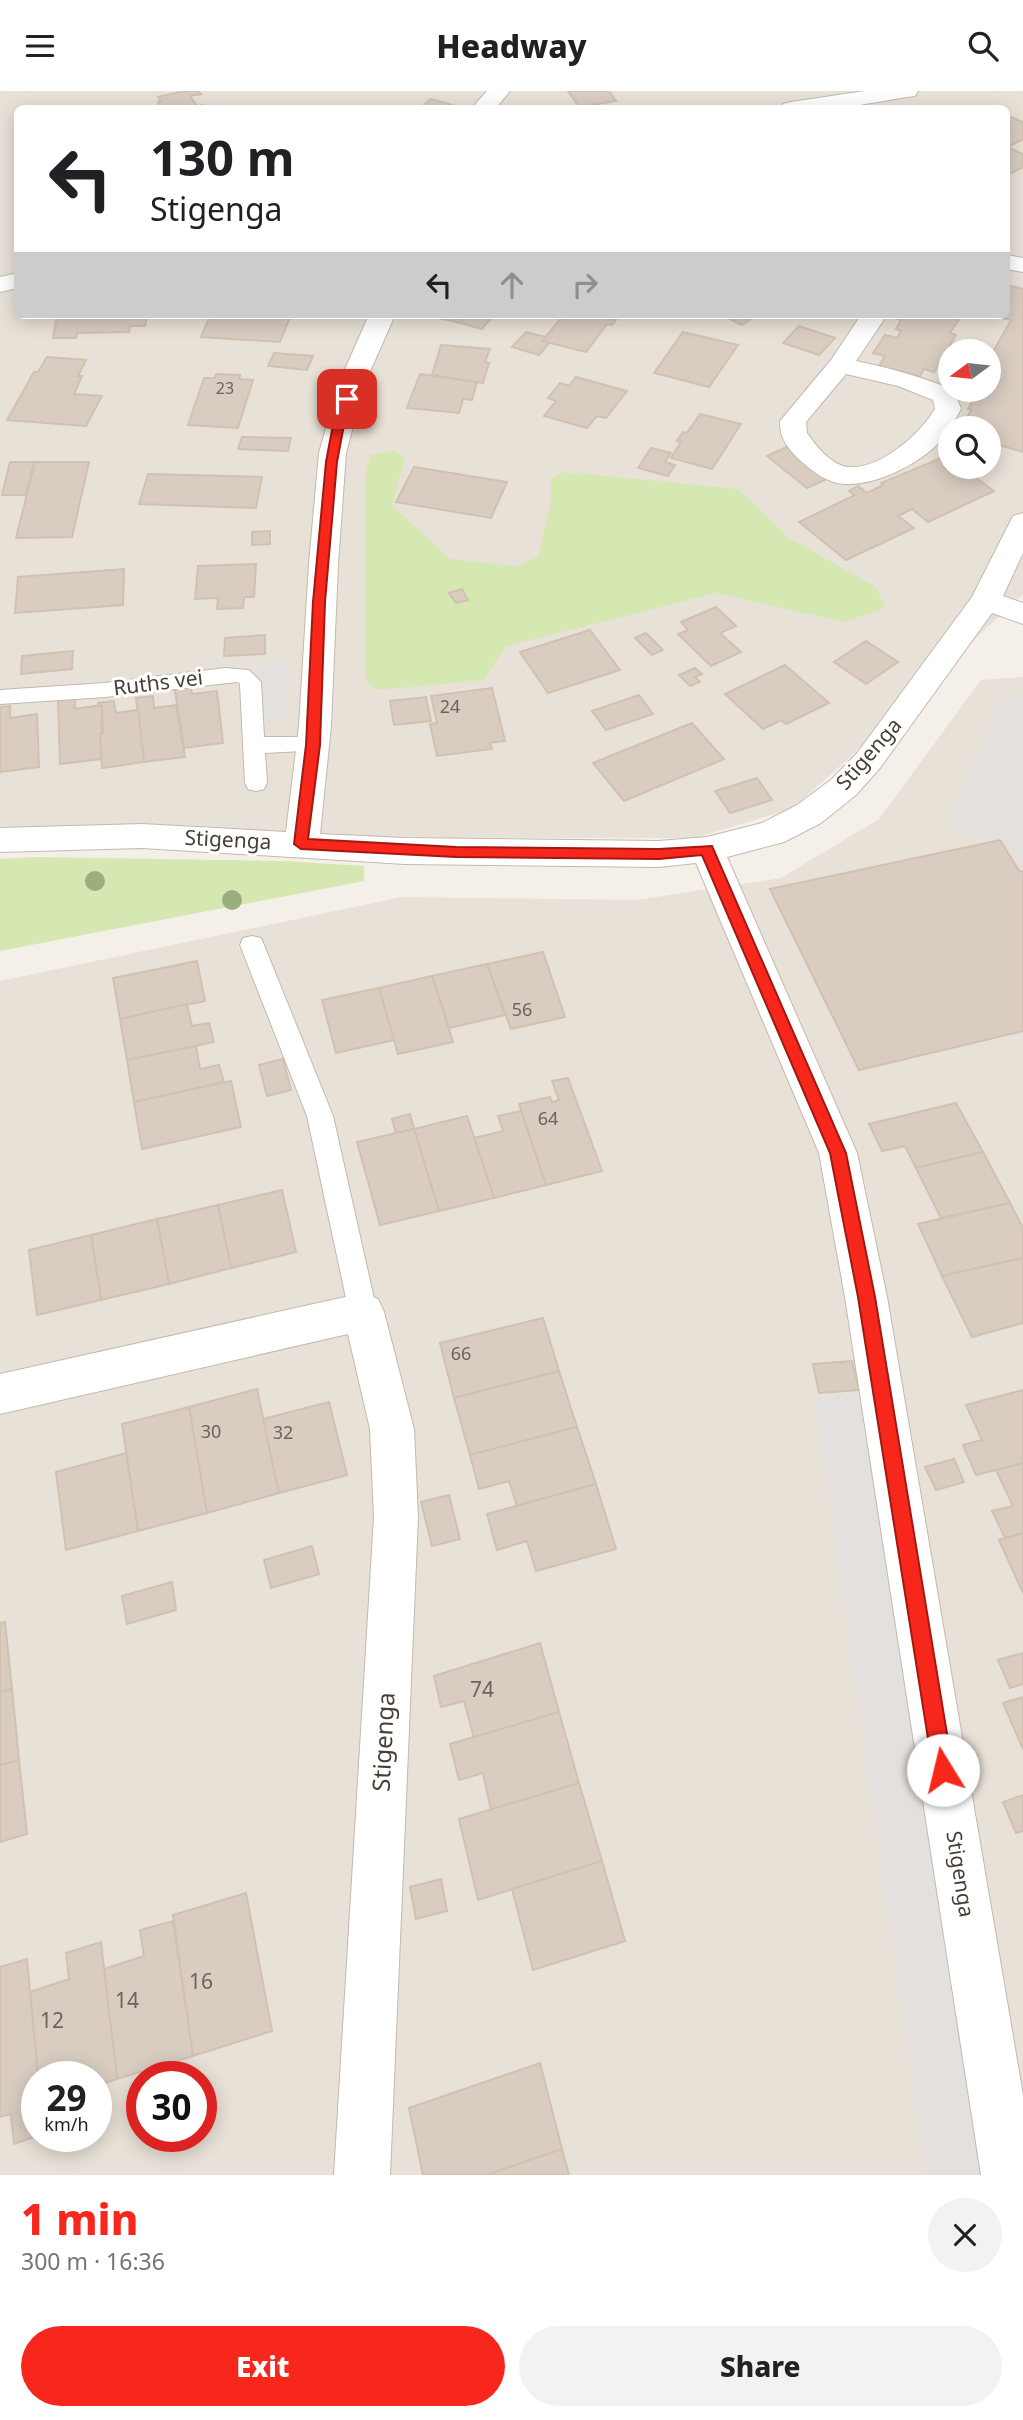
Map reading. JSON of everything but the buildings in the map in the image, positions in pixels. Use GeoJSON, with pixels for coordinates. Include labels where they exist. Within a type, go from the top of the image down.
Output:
{"type":"FeatureCollection","features":[{"type":"Feature","properties":{"kind":"street"},"geometry":{"type":"LineString","coordinates":[[486,105],[499,91]]}},
{"type":"Feature","properties":{"kind":"street"},"geometry":{"type":"LineString","coordinates":[[817,105],[907,91]]}},
{"type":"Feature","properties":{"kind":"street"},"geometry":{"type":"LineString","coordinates":[[301,844],[313,745],[319,602],[332,462],[337,430],[354,380],[380,319]]}},
{"type":"Feature","properties":{"kind":"street"},"geometry":{"type":"LineString","coordinates":[[840,365],[932,389],[945,396],[948,409],[935,432],[919,447],[892,464],[861,474],[844,476],[825,468],[806,451],[793,433],[793,421],[840,365],[871,319]]}},
{"type":"Feature","properties":{"kind":"street","name":"Stigenga"},"geometry":{"type":"LineString","coordinates":[[0,841],[142,836],[405,851],[659,854],[707,849],[772,833],[809,814],[844,787],[889,735],[986,600],[1023,522]]}},
{"type":"Feature","properties":{"kind":"street"},"geometry":{"type":"LineString","coordinates":[[986,600],[1023,614]]}},
{"type":"Feature","properties":{"kind":"street","name":"Stigenga"},"geometry":{"type":"LineString","coordinates":[[707,849],[838,1153],[866,1297],[1009,2175]]}},
{"type":"Feature","properties":{"kind":"street"},"geometry":{"type":"LineString","coordinates":[[0,1394],[363,1312]]}},
{"type":"Feature","properties":{"kind":"street","name":"Stigenga"},"geometry":{"type":"LineString","coordinates":[[362,2175],[396,1517],[392,1429],[363,1312]]}},
{"type":"Feature","properties":{"kind":"lane","name":"Ruths vei"},"geometry":{"type":"LineString","coordinates":[[0,697],[105,690],[242,675],[250,682],[257,783]]}},
{"type":"Feature","properties":{"kind":"lane"},"geometry":{"type":"LineString","coordinates":[[254,745],[313,745]]}},
{"type":"Feature","properties":{"kind":"lane","name":"Stigenga"},"geometry":{"type":"LineString","coordinates":[[252,945],[320,1116],[363,1312]]}},
{"type":"Feature","properties":{"kind":"shaded area"},"geometry":{"type":"Polygon","coordinates":[[[0,91],[1023,91],[1023,594],[791,809],[695,838],[0,837],[0,91]]]}},
{"type":"Feature","properties":{"kind":"shaded area"},"geometry":{"type":"Polygon","coordinates":[[[287,658],[288,715],[255,727],[253,670],[287,658]]]}},
{"type":"Feature","properties":{"kind":"shaded area"},"geometry":{"type":"Polygon","coordinates":[[[1023,677],[1023,2175],[0,2175],[0,981],[402,897],[636,900],[781,878],[879,819],[981,680],[1023,677]]]}},
{"type":"Feature","properties":{"kind":"shaded area"},"geometry":{"type":"Polygon","coordinates":[[[1004,694],[1023,700],[1023,873],[1007,847],[944,827],[1004,694]]]}},
{"type":"Feature","properties":{"kind":"shaded area"},"geometry":{"type":"Polygon","coordinates":[[[881,1392],[1009,2175],[926,2175],[814,1396],[881,1392]]]}},
{"type":"Feature","properties":{"kind":"green space"},"geometry":{"type":"Polygon","coordinates":[[[393,451],[405,457],[392,505],[450,559],[518,566],[538,556],[551,501],[551,479],[564,472],[738,489],[789,538],[876,587],[885,608],[844,622],[716,593],[506,646],[484,680],[375,690],[366,680],[366,472],[371,455],[393,451]]]}},
{"type":"Feature","properties":{"kind":"green space"},"geometry":{"type":"Polygon","coordinates":[[[37,857],[285,861],[364,866],[364,881],[0,951],[0,859],[37,857]]]}},
{"type":"Feature","properties":{"kind":"route"},"geometry":{"type":"LineString","coordinates":[[347,399],[337,430],[332,462],[319,602],[313,745],[301,844],[456,852],[659,854],[707,849],[838,1153],[866,1297],[943,1770]]}}]}
